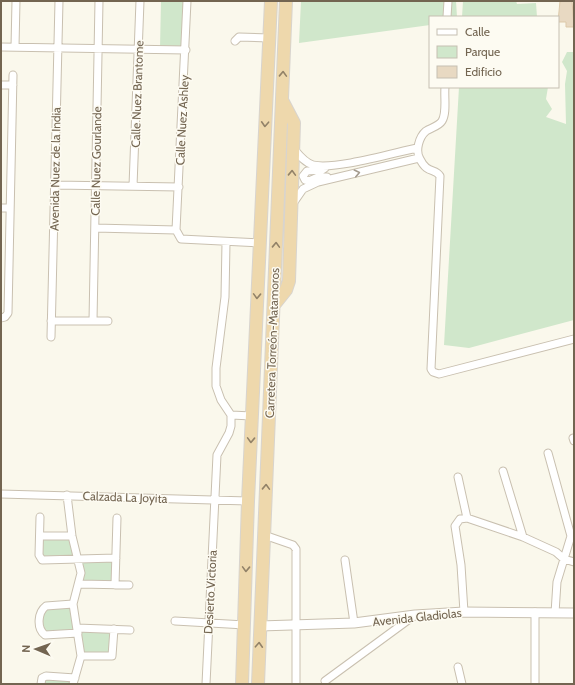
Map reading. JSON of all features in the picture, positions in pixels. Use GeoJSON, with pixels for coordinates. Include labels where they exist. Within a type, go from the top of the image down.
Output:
{"type":"FeatureCollection","features":[{"type":"Feature","properties":{"kind":"highway"},"geometry":{"type":"LineString","coordinates":[[242,684],[248,501],[271,1]]}},
{"type":"Feature","properties":{"kind":"highway","name":"Carretera Torreón-Matamoros"},"geometry":{"type":"LineString","coordinates":[[258,684],[286,1]]}},
{"type":"Feature","properties":{"kind":"highway"},"geometry":{"type":"LineString","coordinates":[[274,305],[286,290],[289,281],[294,123],[282,101]]}},
{"type":"Feature","properties":{"kind":"highway"},"geometry":{"type":"LineString","coordinates":[[248,501],[257,511],[257,600],[260,623]]}},
{"type":"Feature","properties":{"kind":"highway"},"geometry":{"type":"LineString","coordinates":[[237,684],[245,629]]}},
{"type":"Feature","properties":{"kind":"street"},"geometry":{"type":"LineString","coordinates":[[15,47],[16,1]]}},
{"type":"Feature","properties":{"kind":"street","name":"Avenida Nuez de la India"},"geometry":{"type":"LineString","coordinates":[[51,337],[59,1]]}},
{"type":"Feature","properties":{"kind":"street","name":"Calle Nuez Gourlande"},"geometry":{"type":"LineString","coordinates":[[93,321],[99,1]]}},
{"type":"Feature","properties":{"kind":"street","name":"Calle Nuez Brantome"},"geometry":{"type":"LineString","coordinates":[[134,186],[140,1]]}},
{"type":"Feature","properties":{"kind":"street","name":"Calle Nuez Ashley"},"geometry":{"type":"LineString","coordinates":[[178,234],[187,1]]}},
{"type":"Feature","properties":{"kind":"street"},"geometry":{"type":"LineString","coordinates":[[447,16],[448,1]]}},
{"type":"Feature","properties":{"kind":"street"},"geometry":{"type":"LineString","coordinates":[[235,40],[240,37],[269,38]]}},
{"type":"Feature","properties":{"kind":"street"},"geometry":{"type":"LineString","coordinates":[[1,47],[186,50]]}},
{"type":"Feature","properties":{"kind":"street"},"geometry":{"type":"LineString","coordinates":[[1,318],[6,316],[8,313],[13,75]]}},
{"type":"Feature","properties":{"kind":"street"},"geometry":{"type":"LineString","coordinates":[[1,85],[13,85]]}},
{"type":"Feature","properties":{"kind":"street"},"geometry":{"type":"LineString","coordinates":[[445,88],[444,116],[441,122],[425,132],[417,148],[419,158],[426,170],[438,173],[440,176],[432,361],[433,372],[439,374],[574,339]]}},
{"type":"Feature","properties":{"kind":"street"},"geometry":{"type":"LineString","coordinates":[[293,147],[304,160],[311,165],[327,167]]}},
{"type":"Feature","properties":{"kind":"street"},"geometry":{"type":"LineString","coordinates":[[332,179],[324,176],[309,181],[305,180],[303,176],[307,171],[322,170],[327,167],[417,148]]}},
{"type":"Feature","properties":{"kind":"street"},"geometry":{"type":"LineString","coordinates":[[291,210],[296,197],[303,189],[318,182],[419,158]]}},
{"type":"Feature","properties":{"kind":"street"},"geometry":{"type":"LineString","coordinates":[[55,185],[179,187]]}},
{"type":"Feature","properties":{"kind":"street"},"geometry":{"type":"LineString","coordinates":[[1,208],[10,208]]}},
{"type":"Feature","properties":{"kind":"street"},"geometry":{"type":"LineString","coordinates":[[95,228],[178,234],[182,239],[226,243],[260,243]]}},
{"type":"Feature","properties":{"kind":"street"},"geometry":{"type":"LineString","coordinates":[[226,243],[225,297],[216,368],[218,394],[231,415],[252,416]]}},
{"type":"Feature","properties":{"kind":"street"},"geometry":{"type":"LineString","coordinates":[[51,321],[108,321]]}},
{"type":"Feature","properties":{"kind":"street","name":"Desierto Victoria"},"geometry":{"type":"LineString","coordinates":[[206,684],[217,455],[229,433],[231,415]]}},
{"type":"Feature","properties":{"kind":"street"},"geometry":{"type":"LineString","coordinates":[[548,453],[573,536],[557,582],[555,613]]}},
{"type":"Feature","properties":{"kind":"street"},"geometry":{"type":"LineString","coordinates":[[503,471],[523,537]]}},
{"type":"Feature","properties":{"kind":"street"},"geometry":{"type":"LineString","coordinates":[[458,477],[468,518]]}},
{"type":"Feature","properties":{"kind":"street","name":"Calzada La Joyita"},"geometry":{"type":"LineString","coordinates":[[1,494],[248,501]]}},
{"type":"Feature","properties":{"kind":"street"},"geometry":{"type":"LineString","coordinates":[[42,684],[42,678],[46,676],[74,681],[81,656],[73,604],[80,584],[81,568],[72,536],[67,495]]}},
{"type":"Feature","properties":{"kind":"street"},"geometry":{"type":"LineString","coordinates":[[40,517],[40,559],[116,558]]}},
{"type":"Feature","properties":{"kind":"street"},"geometry":{"type":"LineString","coordinates":[[115,582],[117,518]]}},
{"type":"Feature","properties":{"kind":"street"},"geometry":{"type":"LineString","coordinates":[[464,612],[456,523],[460,519],[468,518],[523,537],[556,552],[564,559],[574,562]]}},
{"type":"Feature","properties":{"kind":"street"},"geometry":{"type":"LineString","coordinates":[[264,535],[296,548],[296,684]]}},
{"type":"Feature","properties":{"kind":"street"},"geometry":{"type":"LineString","coordinates":[[40,536],[72,536]]}},
{"type":"Feature","properties":{"kind":"street"},"geometry":{"type":"LineString","coordinates":[[345,560],[354,623]]}},
{"type":"Feature","properties":{"kind":"street"},"geometry":{"type":"LineString","coordinates":[[80,584],[115,582],[129,585]]}},
{"type":"Feature","properties":{"kind":"street"},"geometry":{"type":"LineString","coordinates":[[73,604],[46,606],[40,614],[39,624],[42,632],[45,635],[77,631],[114,629],[130,630]]}},
{"type":"Feature","properties":{"kind":"street","name":"Avenida Gladiolas"},"geometry":{"type":"LineString","coordinates":[[260,623],[296,625],[354,623],[415,615],[464,612],[574,613]]}},
{"type":"Feature","properties":{"kind":"street"},"geometry":{"type":"LineString","coordinates":[[535,612],[535,684]]}},
{"type":"Feature","properties":{"kind":"street"},"geometry":{"type":"LineString","coordinates":[[325,681],[415,615]]}},
{"type":"Feature","properties":{"kind":"street"},"geometry":{"type":"LineString","coordinates":[[175,621],[209,623],[245,629]]}},
{"type":"Feature","properties":{"kind":"street"},"geometry":{"type":"LineString","coordinates":[[81,656],[112,656],[114,629]]}},
{"type":"Feature","properties":{"kind":"street"},"geometry":{"type":"LineString","coordinates":[[458,667],[462,684]]}},
{"type":"Feature","properties":{"kind":"green space"},"geometry":{"type":"Polygon","coordinates":[[[161,1],[184,1],[183,48],[160,48],[161,1]]]}},
{"type":"Feature","properties":{"kind":"green space"},"geometry":{"type":"Polygon","coordinates":[[[301,1],[456,1],[457,16],[429,16],[429,25],[299,43],[301,1]]]}},
{"type":"Feature","properties":{"kind":"green space"},"geometry":{"type":"Polygon","coordinates":[[[463,1],[516,1],[517,4],[536,3],[537,16],[462,16],[463,1]]]}},
{"type":"Feature","properties":{"kind":"green space"},"geometry":{"type":"Polygon","coordinates":[[[567,52],[574,52],[574,320],[469,348],[444,345],[459,88],[548,88],[546,99],[552,109],[546,117],[566,124],[565,84],[567,71],[562,62],[567,52]]]}},
{"type":"Feature","properties":{"kind":"green space"},"geometry":{"type":"Polygon","coordinates":[[[71,537],[76,558],[43,559],[40,538],[71,537]]]}},
{"type":"Feature","properties":{"kind":"green space"},"geometry":{"type":"Polygon","coordinates":[[[115,559],[114,584],[81,583],[80,560],[115,559]]]}},
{"type":"Feature","properties":{"kind":"green space"},"geometry":{"type":"Polygon","coordinates":[[[72,605],[76,632],[46,634],[41,625],[43,609],[72,605]]]}},
{"type":"Feature","properties":{"kind":"green space"},"geometry":{"type":"Polygon","coordinates":[[[79,630],[113,631],[111,655],[82,655],[79,630]]]}},
{"type":"Feature","properties":{"kind":"green space"},"geometry":{"type":"Polygon","coordinates":[[[44,678],[73,679],[72,684],[43,684],[44,678]]]}},
{"type":"Feature","properties":{"kind":"building"},"geometry":{"type":"Polygon","coordinates":[[[560,1],[572,1],[574,27],[566,27],[566,22],[559,22],[560,1]]]}}]}
